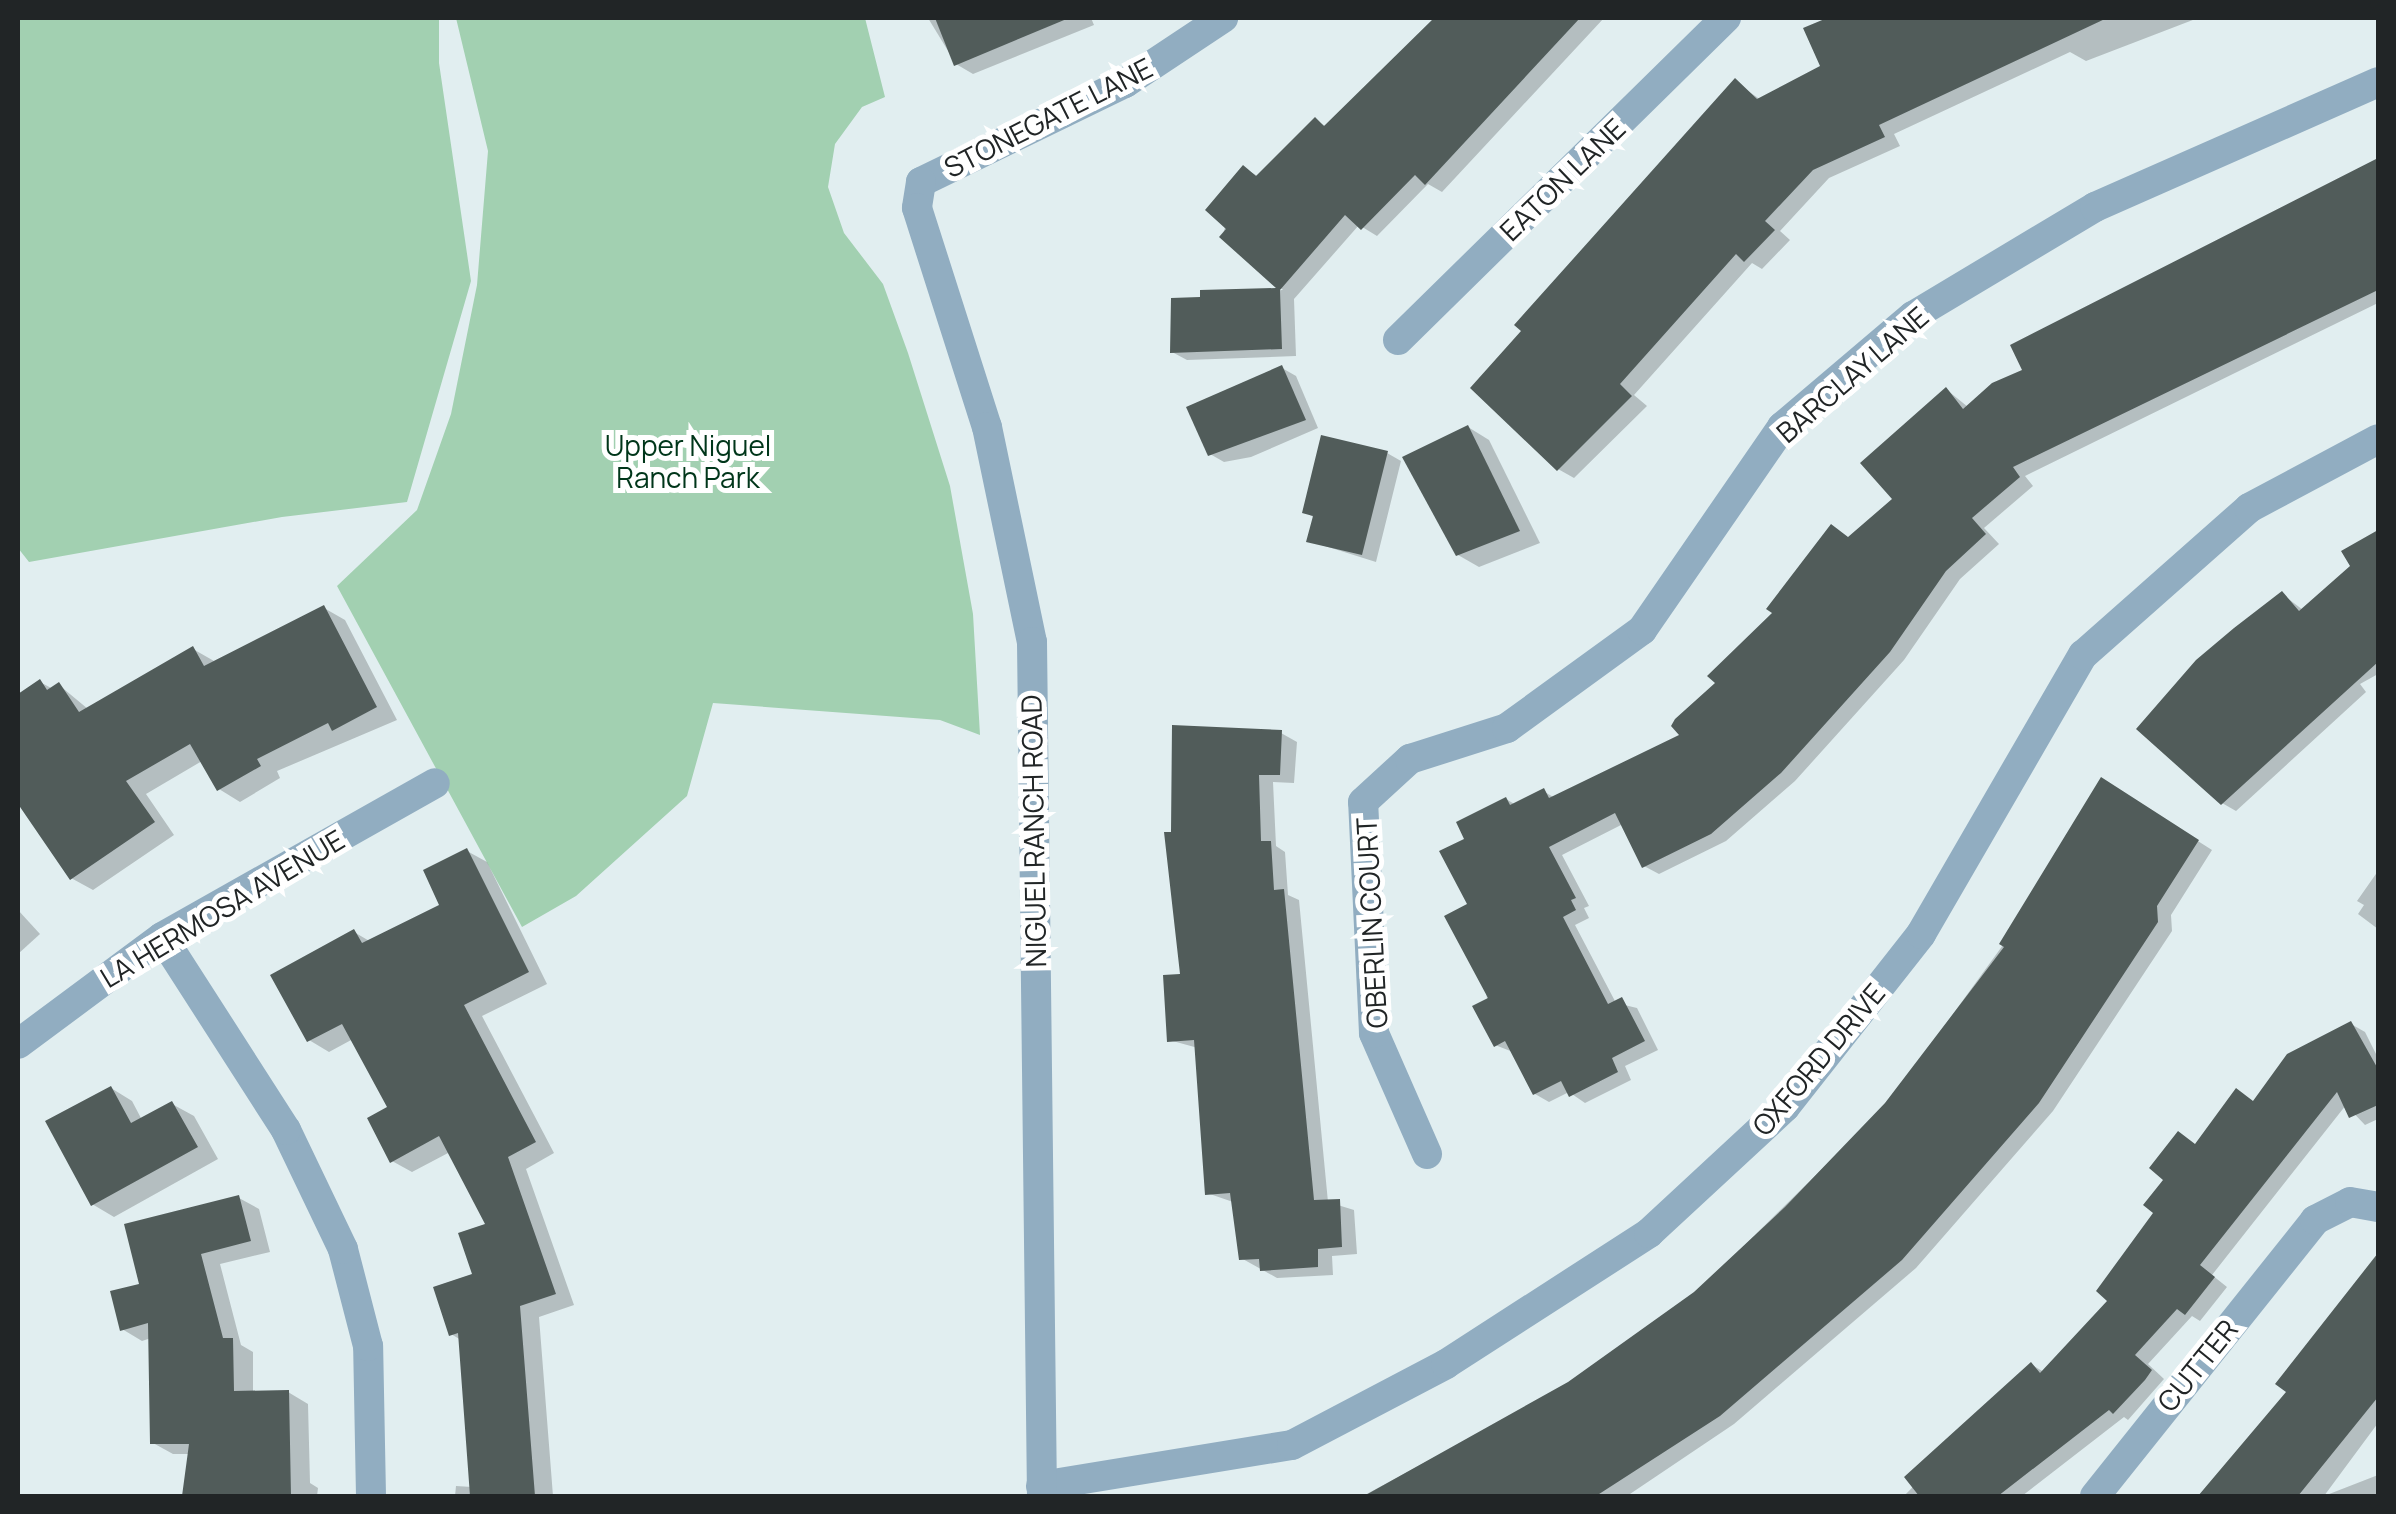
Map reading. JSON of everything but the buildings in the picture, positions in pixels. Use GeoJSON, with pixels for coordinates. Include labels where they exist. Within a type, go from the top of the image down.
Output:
{"type":"FeatureCollection","features":[{"type":"Feature","properties":{"kind":"street","name":"STONEGATE LANE"},"geometry":{"type":"LineString","coordinates":[[921,182],[1125,83],[1223,18]]}},
{"type":"Feature","properties":{"kind":"street","name":"EATON LANE"},"geometry":{"type":"LineString","coordinates":[[1398,340],[1726,18]]}},
{"type":"Feature","properties":{"kind":"street","name":"BARCLAY LANE"},"geometry":{"type":"LineString","coordinates":[[1364,802],[1410,759],[1507,728],[1642,630],[1782,427],[1913,316],[2095,208],[2378,82]]}},
{"type":"Feature","properties":{"kind":"street","name":"NIGUEL RANCH ROAD"},"geometry":{"type":"LineString","coordinates":[[921,182],[918,208],[987,427],[1032,642],[1042,1491]]}},
{"type":"Feature","properties":{"kind":"street","name":"OXFORD DRIVE"},"geometry":{"type":"LineString","coordinates":[[1042,1491],[1292,1445],[1446,1364],[1649,1232],[1785,1107],[1921,934],[2083,655],[2249,508],[2378,439]]}},
{"type":"Feature","properties":{"kind":"street","name":"LA HERMOSA AVENUE"},"geometry":{"type":"LineString","coordinates":[[18,1044],[162,936],[435,783]]}},
{"type":"Feature","properties":{"kind":"street","name":"OBERLIN COURT"},"geometry":{"type":"LineString","coordinates":[[1364,802],[1374,1033],[1427,1154]]}},
{"type":"Feature","properties":{"kind":"street"},"geometry":{"type":"LineString","coordinates":[[162,936],[286,1130],[343,1249],[368,1346],[371,1496]]}},
{"type":"Feature","properties":{"kind":"street","name":"CUTTER"},"geometry":{"type":"LineString","coordinates":[[2095,1496],[2300,1235],[2350,1202],[2378,1207]]}},
{"type":"Feature","properties":{"kind":"green space"},"geometry":{"type":"Polygon","coordinates":[[[18,18],[439,18],[439,63],[471,281],[407,502],[282,517],[29,562],[18,548],[18,18]]]}},
{"type":"Feature","properties":{"kind":"green space","name":"Upper Niguel Ranch Park"},"geometry":{"type":"Polygon","coordinates":[[[456,18],[865,18],[885,97],[862,107],[835,144],[828,187],[844,233],[883,284],[908,353],[950,486],[973,614],[980,735],[940,720],[713,703],[687,796],[576,896],[522,927],[337,586],[417,510],[451,414],[477,285],[488,151],[456,18]]]}}]}
